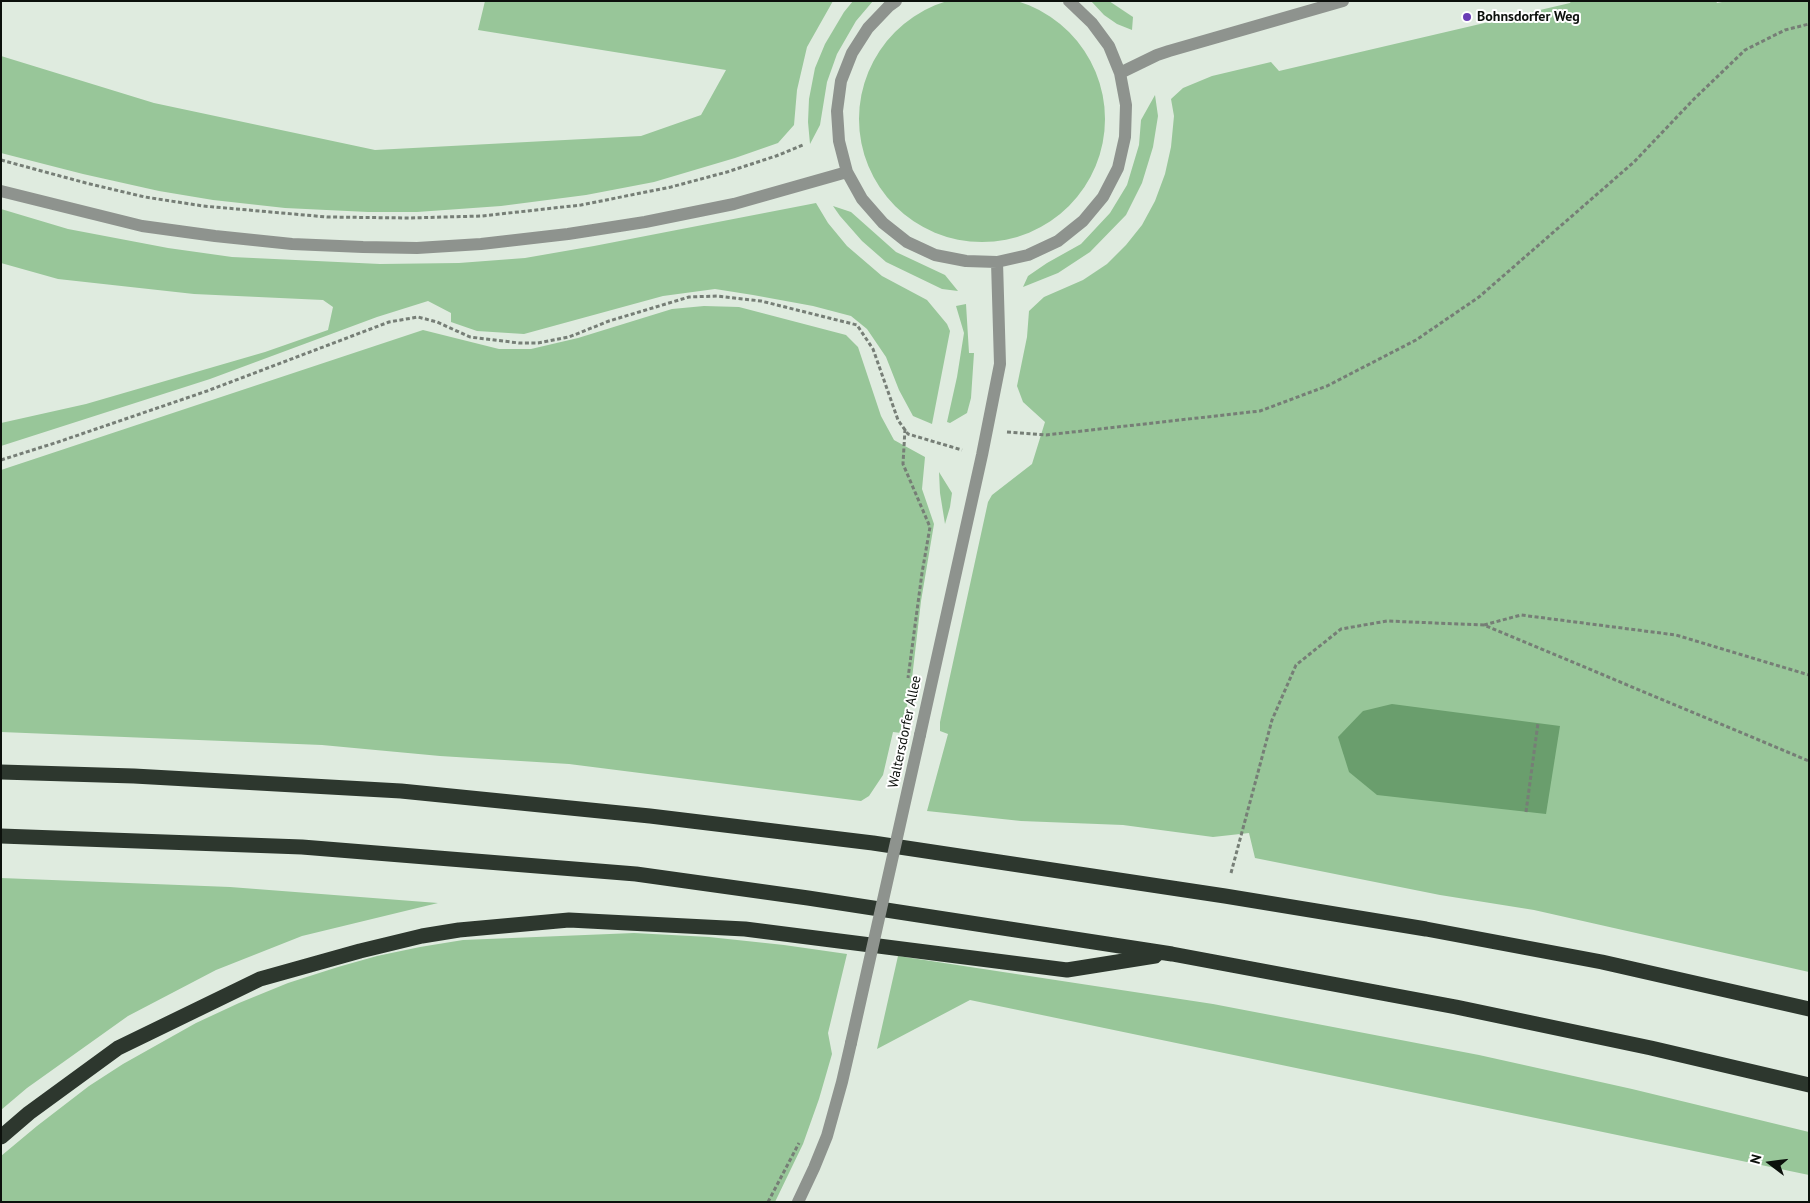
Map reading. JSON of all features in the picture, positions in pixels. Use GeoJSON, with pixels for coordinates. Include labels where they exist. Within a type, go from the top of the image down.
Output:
{"type":"FeatureCollection","features":[{"type":"Feature","properties":{"kind":"highway"},"geometry":{"type":"LineString","coordinates":[[1,772],[134,776],[421,793],[650,816],[874,842],[1426,929],[1602,962],[1809,1009]]}},
{"type":"Feature","properties":{"kind":"highway"},"geometry":{"type":"LineString","coordinates":[[1,836],[302,847],[636,874],[808,898],[1172,954],[1486,1013],[1651,1048],[1809,1085]]}},
{"type":"Feature","properties":{"kind":"highway"},"geometry":{"type":"LineString","coordinates":[[1,1138],[29,1113],[118,1048],[260,979],[360,951],[431,934],[513,924],[569,920],[745,928],[1067,970],[1172,954]]}},
{"type":"Feature","properties":{"kind":"street"},"geometry":{"type":"LineString","coordinates":[[896,1],[868,28],[852,53],[842,81],[837,111],[839,141],[847,172],[862,199],[883,223],[907,242],[935,255],[966,262],[997,262],[1028,255],[1058,241],[1083,222],[1103,197],[1118,168],[1125,137],[1126,105],[1120,73],[1109,46],[1098,30],[1069,1]]}},
{"type":"Feature","properties":{"kind":"street"},"geometry":{"type":"LineString","coordinates":[[1120,73],[1156,55],[1343,1]]}},
{"type":"Feature","properties":{"kind":"street"},"geometry":{"type":"LineString","coordinates":[[1,191],[142,226],[292,244],[417,248],[482,244],[568,234],[645,222],[734,204],[847,172]]}},
{"type":"Feature","properties":{"kind":"street","name":"Waltersdorfer Allee"},"geometry":{"type":"LineString","coordinates":[[798,1202],[827,1136],[842,1082],[982,455],[1000,364],[997,262]]}},
{"type":"Feature","properties":{"kind":"path"},"geometry":{"type":"LineString","coordinates":[[987,431],[1046,435],[1260,411],[1327,386],[1416,340],[1479,297],[1634,162],[1694,99],[1745,50],[1786,30],[1809,24]]}},
{"type":"Feature","properties":{"kind":"path"},"geometry":{"type":"LineString","coordinates":[[1,160],[86,184],[145,197],[204,206],[327,218],[436,217],[482,216],[582,205],[662,189],[727,172],[804,145]]}},
{"type":"Feature","properties":{"kind":"path"},"geometry":{"type":"LineString","coordinates":[[1,460],[207,391],[389,322],[418,317],[437,322],[470,337],[519,343],[538,343],[568,337],[609,321],[688,297],[717,296],[760,301],[857,325],[874,349],[898,420],[905,429],[912,436],[982,455]]}},
{"type":"Feature","properties":{"kind":"path"},"geometry":{"type":"LineString","coordinates":[[905,429],[903,464],[930,527],[907,686]]}},
{"type":"Feature","properties":{"kind":"path"},"geometry":{"type":"LineString","coordinates":[[1225,896],[1272,720],[1296,665],[1341,629],[1387,621],[1484,625],[1521,615],[1676,635],[1809,675]]}},
{"type":"Feature","properties":{"kind":"path"},"geometry":{"type":"LineString","coordinates":[[1484,625],[1809,761]]}},
{"type":"Feature","properties":{"kind":"path"},"geometry":{"type":"LineString","coordinates":[[1526,812],[1538,723]]}},
{"type":"Feature","properties":{"kind":"path"},"geometry":{"type":"LineString","coordinates":[[768,1202],[801,1137]]}},
{"type":"Feature","properties":{"kind":"shaded area"},"geometry":{"type":"Polygon","coordinates":[[[970,-4],[994,-4],[1018,1],[1040,10],[1069,32],[1091,61],[1096,72],[1103,95],[1105,119],[1103,143],[1096,166],[1091,177],[1069,206],[1040,228],[1018,237],[994,242],[970,242],[946,237],[924,228],[904,214],[887,197],[873,177],[864,155],[859,131],[859,107],[864,83],[873,61],[887,41],[904,24],[924,10],[946,1],[970,-4]]]}},
{"type":"Feature","properties":{"kind":"shaded area"},"geometry":{"type":"Polygon","coordinates":[[[485,1],[833,1],[807,47],[797,90],[794,125],[778,143],[654,182],[586,195],[501,206],[417,212],[285,208],[213,200],[159,191],[1,153],[1,56],[154,103],[375,150],[641,136],[701,115],[726,70],[478,30],[485,1]]]}},
{"type":"Feature","properties":{"kind":"shaded area"},"geometry":{"type":"Polygon","coordinates":[[[853,1],[873,1],[856,21],[837,54],[827,82],[820,125],[810,144],[808,122],[809,99],[815,68],[825,44],[844,12],[853,1]]]}},
{"type":"Feature","properties":{"kind":"shaded area"},"geometry":{"type":"Polygon","coordinates":[[[1091,1],[1109,1],[1133,17],[1132,30],[1117,24],[1104,15],[1091,1]]]}},
{"type":"Feature","properties":{"kind":"shaded area"},"geometry":{"type":"Polygon","coordinates":[[[1571,1],[1716,1],[1717,3],[1727,1],[1809,1],[1809,972],[1534,910],[1440,895],[1255,858],[1249,833],[1213,837],[1123,825],[1021,821],[927,811],[948,734],[940,731],[940,722],[988,502],[992,495],[1032,464],[1045,422],[1023,402],[1017,386],[1027,337],[1029,311],[1044,297],[1083,280],[1107,264],[1142,225],[1155,201],[1165,174],[1171,147],[1174,116],[1171,99],[1183,88],[1212,76],[1271,62],[1279,71],[1570,3],[1571,1]]]}},
{"type":"Feature","properties":{"kind":"shaded area"},"geometry":{"type":"Polygon","coordinates":[[[1155,95],[1158,116],[1153,147],[1142,183],[1126,215],[1090,252],[1058,273],[1023,287],[1028,276],[1081,244],[1110,213],[1127,185],[1139,145],[1141,120],[1155,95]]]}},
{"type":"Feature","properties":{"kind":"shaded area"},"geometry":{"type":"Polygon","coordinates":[[[816,203],[828,223],[847,246],[882,276],[927,300],[947,324],[950,331],[932,424],[913,416],[899,390],[886,357],[867,329],[851,316],[813,306],[715,289],[663,296],[524,334],[477,331],[451,322],[451,313],[428,301],[377,317],[210,379],[1,446],[1,423],[86,404],[265,352],[328,330],[333,307],[323,300],[194,294],[58,279],[1,263],[1,209],[68,229],[168,248],[232,257],[380,264],[459,263],[525,258],[816,203]]]}},
{"type":"Feature","properties":{"kind":"shaded area"},"geometry":{"type":"Polygon","coordinates":[[[833,206],[851,212],[896,252],[945,275],[958,291],[942,289],[886,262],[862,241],[833,206]]]}},
{"type":"Feature","properties":{"kind":"shaded area"},"geometry":{"type":"Polygon","coordinates":[[[966,304],[969,353],[974,353],[971,398],[967,413],[950,423],[947,422],[964,333],[956,306],[966,304]]]}},
{"type":"Feature","properties":{"kind":"shaded area"},"geometry":{"type":"Polygon","coordinates":[[[704,306],[739,307],[846,335],[858,347],[881,416],[894,440],[925,457],[922,489],[934,524],[921,601],[911,687],[901,733],[893,732],[883,775],[869,796],[861,801],[569,764],[440,756],[322,745],[1,732],[1,470],[423,330],[499,349],[531,349],[578,338],[672,309],[704,306]]]}},
{"type":"Feature","properties":{"kind":"shaded area"},"geometry":{"type":"Polygon","coordinates":[[[939,472],[952,493],[945,524],[940,493],[939,472]]]}},
{"type":"Feature","properties":{"kind":"shaded area"},"geometry":{"type":"Polygon","coordinates":[[[1392,704],[1560,726],[1546,814],[1377,795],[1349,772],[1338,737],[1363,711],[1392,704]]]}},
{"type":"Feature","properties":{"kind":"shaded area"},"geometry":{"type":"Polygon","coordinates":[[[1,878],[230,887],[438,903],[302,936],[216,970],[128,1016],[27,1088],[1,1110],[1,878]]]}},
{"type":"Feature","properties":{"kind":"shaded area"},"geometry":{"type":"Polygon","coordinates":[[[634,933],[709,937],[847,954],[828,1033],[832,1054],[819,1099],[803,1144],[775,1202],[1,1202],[1,1156],[89,1086],[123,1064],[196,1023],[239,1003],[288,983],[338,967],[420,947],[463,940],[634,933]]]}},
{"type":"Feature","properties":{"kind":"shaded area"},"geometry":{"type":"Polygon","coordinates":[[[898,956],[1213,1004],[1479,1055],[1632,1089],[1809,1132],[1809,1175],[970,1000],[877,1049],[898,956]]]}},
{"type":"Feature","properties":{"kind":"place","name":"Bohnsdorfer Weg"},"geometry":{"type":"Point","coordinates":[1467,17]}}]}
